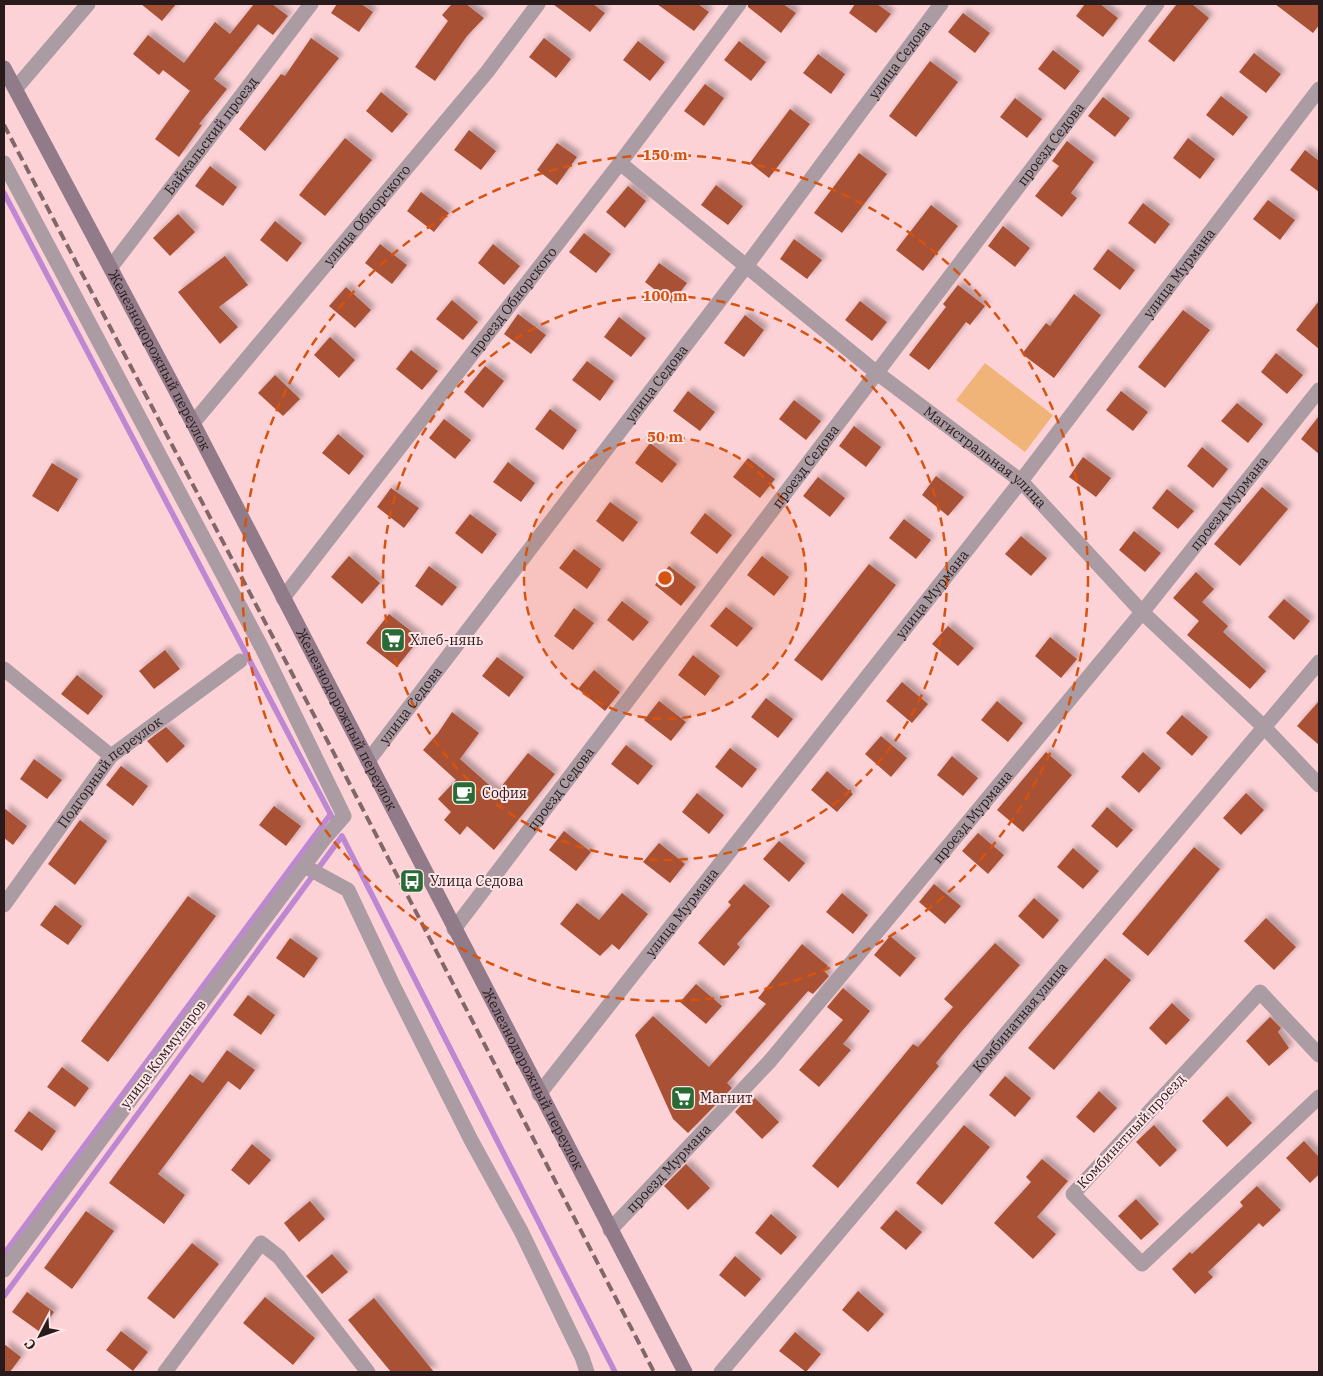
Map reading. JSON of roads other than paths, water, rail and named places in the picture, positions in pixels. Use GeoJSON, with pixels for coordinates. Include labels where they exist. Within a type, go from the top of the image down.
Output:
{"type":"FeatureCollection","features":[{"type":"Feature","properties":{"kind":"street"},"geometry":{"type":"LineString","coordinates":[[16,88],[88,4]]}},
{"type":"Feature","properties":{"kind":"street","name":"Байкальский проезд"},"geometry":{"type":"LineString","coordinates":[[111,268],[311,4]]}},
{"type":"Feature","properties":{"kind":"street","name":"улица Обнорского"},"geometry":{"type":"LineString","coordinates":[[193,423],[487,72],[538,4]]}},
{"type":"Feature","properties":{"kind":"street","name":"проезд Обнорского"},"geometry":{"type":"LineString","coordinates":[[283,598],[620,163],[739,4]]}},
{"type":"Feature","properties":{"kind":"street","name":"улица Седова"},"geometry":{"type":"LineString","coordinates":[[368,761],[747,265],[941,4]]}},
{"type":"Feature","properties":{"kind":"street","name":"проезд Седова"},"geometry":{"type":"LineString","coordinates":[[454,929],[1157,4]]}},
{"type":"Feature","properties":{"kind":"street","name":"Железнодорожный переулок"},"geometry":{"type":"LineString","coordinates":[[4,68],[193,423],[539,1094],[685,1372]]}},
{"type":"Feature","properties":{"kind":"street","name":"улица Мурмана"},"geometry":{"type":"LineString","coordinates":[[539,1094],[1020,481],[1319,89]]}},
{"type":"Feature","properties":{"kind":"street","name":"улица Коммунаров"},"geometry":{"type":"LineString","coordinates":[[4,163],[262,648],[344,816],[324,839],[4,1270]]}},
{"type":"Feature","properties":{"kind":"street","name":"Магистральная улица"},"geometry":{"type":"LineString","coordinates":[[620,163],[877,373],[1020,481],[1142,612],[1264,727],[1319,786]]}},
{"type":"Feature","properties":{"kind":"street","name":"проезд Мурмана"},"geometry":{"type":"LineString","coordinates":[[610,1230],[770,1061],[1142,612],[1319,390]]}},
{"type":"Feature","properties":{"kind":"street","name":"Подгорный переулок"},"geometry":{"type":"LineString","coordinates":[[4,905],[111,756],[240,661]]}},
{"type":"Feature","properties":{"kind":"street","name":"Комбинатная улица"},"geometry":{"type":"LineString","coordinates":[[721,1372],[1319,662]]}},
{"type":"Feature","properties":{"kind":"street"},"geometry":{"type":"LineString","coordinates":[[4,669],[111,756]]}},
{"type":"Feature","properties":{"kind":"street"},"geometry":{"type":"LineString","coordinates":[[304,866],[348,890],[392,983],[471,1140],[521,1231],[582,1357],[587,1372]]}},
{"type":"Feature","properties":{"kind":"street","name":"Комбинатный проезд"},"geometry":{"type":"LineString","coordinates":[[1319,1055],[1260,992],[1073,1194],[1142,1264],[1319,1097]]}},
{"type":"Feature","properties":{"kind":"street"},"geometry":{"type":"LineString","coordinates":[[165,1372],[261,1243],[279,1257],[368,1372]]}},
{"type":"Feature","properties":{"kind":"waterway"},"geometry":{"type":"LineString","coordinates":[[4,193],[333,819]]}},
{"type":"Feature","properties":{"kind":"waterway"},"geometry":{"type":"LineString","coordinates":[[4,1254],[330,815]]}},
{"type":"Feature","properties":{"kind":"waterway"},"geometry":{"type":"LineString","coordinates":[[4,1296],[342,836],[615,1372]]}},
{"type":"Feature","properties":{"kind":"railway"},"geometry":{"type":"LineString","coordinates":[[4,125],[327,740],[654,1372]]}},
{"type":"Feature","properties":{"kind":"place","name":"Хлеб-нянь"},"geometry":{"type":"Point","coordinates":[393,640]}},
{"type":"Feature","properties":{"kind":"place","name":"София"},"geometry":{"type":"Point","coordinates":[464,793]}},
{"type":"Feature","properties":{"kind":"place","name":"Улица Седова"},"geometry":{"type":"Point","coordinates":[412,881]}},
{"type":"Feature","properties":{"kind":"place","name":"Магнит"},"geometry":{"type":"Point","coordinates":[683,1098]}}]}
